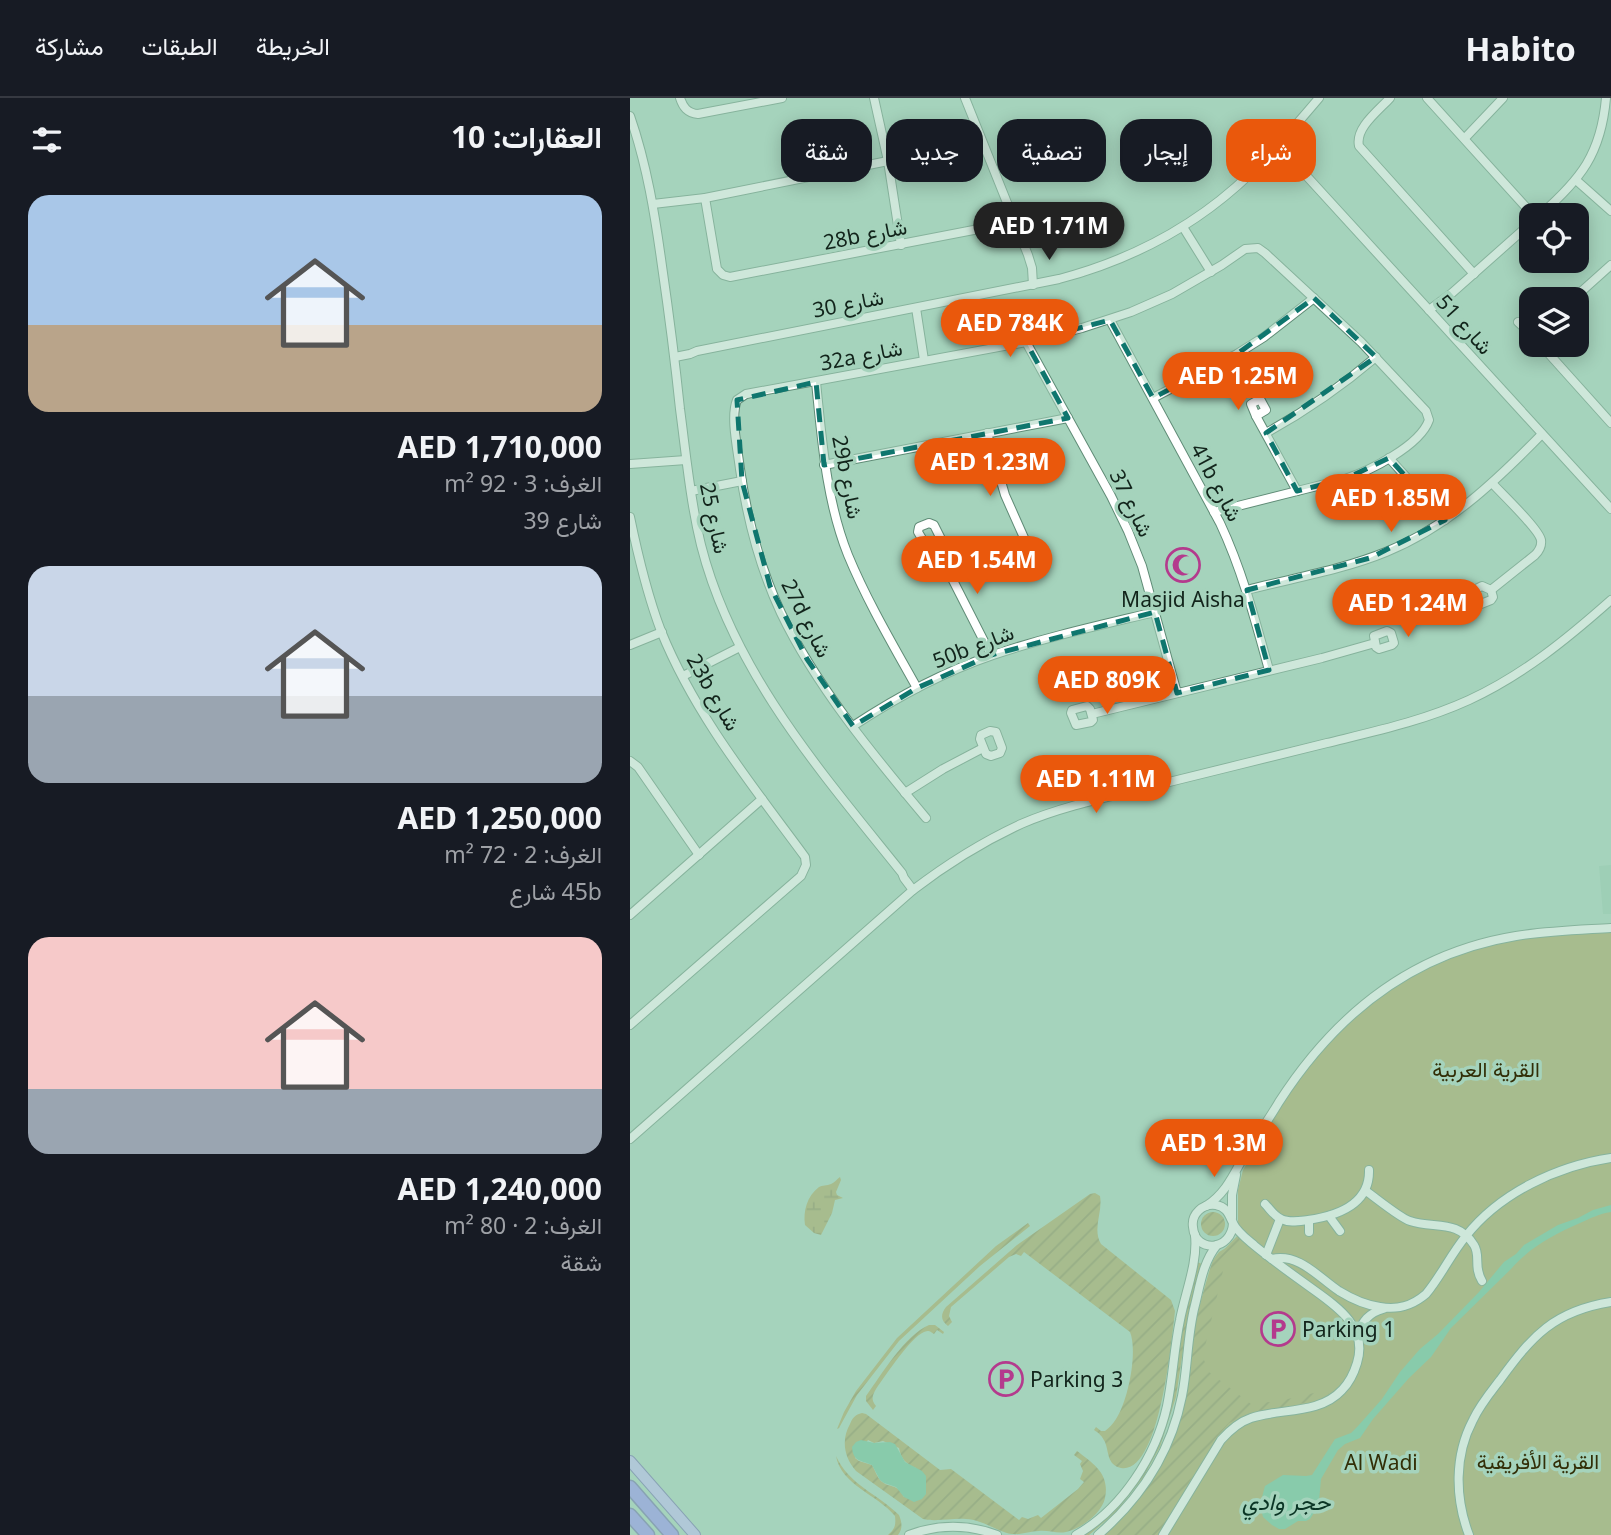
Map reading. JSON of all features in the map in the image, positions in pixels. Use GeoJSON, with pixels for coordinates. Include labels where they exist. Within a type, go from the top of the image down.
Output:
{"type":"FeatureCollection","features":[{"type":"Feature","properties":{"kind":"highway"},"geometry":{"type":"LineString","coordinates":[[630,1487],[672,1535]]}},
{"type":"Feature","properties":{"kind":"highway"},"geometry":{"type":"LineString","coordinates":[[630,1515],[648,1535]]}},
{"type":"Feature","properties":{"kind":"main road"},"geometry":{"type":"LineString","coordinates":[[630,1461],[695,1535]]}},
{"type":"Feature","properties":{"kind":"street"},"geometry":{"type":"LineString","coordinates":[[680,98],[685,109],[698,114],[782,98]]}},
{"type":"Feature","properties":{"kind":"street"},"geometry":{"type":"LineString","coordinates":[[874,98],[886,152]]}},
{"type":"Feature","properties":{"kind":"street"},"geometry":{"type":"LineString","coordinates":[[965,98],[1037,284]]}},
{"type":"Feature","properties":{"kind":"street","name":"شارع 30"},"geometry":{"type":"LineString","coordinates":[[1301,119],[1320,98]]}},
{"type":"Feature","properties":{"kind":"street"},"geometry":{"type":"LineString","coordinates":[[1390,98],[1362,129],[1358,142],[1361,150],[1474,274]]}},
{"type":"Feature","properties":{"kind":"street"},"geometry":{"type":"LineString","coordinates":[[1427,98],[1522,203]]}},
{"type":"Feature","properties":{"kind":"street"},"geometry":{"type":"LineString","coordinates":[[1465,138],[1503,98]]}},
{"type":"Feature","properties":{"kind":"street"},"geometry":{"type":"LineString","coordinates":[[1552,203],[1576,180],[1590,160],[1600,137],[1606,98]]}},
{"type":"Feature","properties":{"kind":"street","name":"شارع 25"},"geometry":{"type":"LineString","coordinates":[[630,116],[653,206],[695,518],[718,598],[740,647],[794,736],[902,876],[915,889]]}},
{"type":"Feature","properties":{"kind":"street"},"geometry":{"type":"LineString","coordinates":[[653,206],[886,161]]}},
{"type":"Feature","properties":{"kind":"street"},"geometry":{"type":"LineString","coordinates":[[1576,180],[1611,211]]}},
{"type":"Feature","properties":{"kind":"street"},"geometry":{"type":"LineString","coordinates":[[891,182],[901,245]]}},
{"type":"Feature","properties":{"kind":"street","name":"شارع 30"},"geometry":{"type":"LineString","coordinates":[[674,355],[1077,274],[1150,246],[1183,227],[1242,182]]}},
{"type":"Feature","properties":{"kind":"street","name":"شارع 51"},"geometry":{"type":"LineString","coordinates":[[1311,182],[1611,509]]}},
{"type":"Feature","properties":{"kind":"street","name":"28b شارع"},"geometry":{"type":"LineString","coordinates":[[705,198],[717,268],[723,275],[734,277],[1015,222]]}},
{"type":"Feature","properties":{"kind":"street"},"geometry":{"type":"LineString","coordinates":[[1183,227],[1211,272]]}},
{"type":"Feature","properties":{"kind":"street"},"geometry":{"type":"LineString","coordinates":[[1431,312],[1519,234]]}},
{"type":"Feature","properties":{"kind":"street","name":"32a شارع"},"geometry":{"type":"LineString","coordinates":[[737,400],[746,394],[1055,336],[1110,320],[1172,294],[1245,249],[1258,248],[1314,298]]}},
{"type":"Feature","properties":{"kind":"street"},"geometry":{"type":"LineString","coordinates":[[1586,287],[1611,265]]}},
{"type":"Feature","properties":{"kind":"street"},"geometry":{"type":"LineString","coordinates":[[1153,398],[1237,354],[1264,337],[1314,298],[1376,357],[1429,416],[1424,429],[1389,458],[1368,470],[1345,480],[1214,512]]}},
{"type":"Feature","properties":{"kind":"street"},"geometry":{"type":"LineString","coordinates":[[916,308],[924,360]]}},
{"type":"Feature","properties":{"kind":"street","name":"41b شارع"},"geometry":{"type":"LineString","coordinates":[[1110,320],[1231,547],[1247,590],[1269,670]]}},
{"type":"Feature","properties":{"kind":"street","name":"شارع 37"},"geometry":{"type":"LineString","coordinates":[[1026,342],[1124,523],[1142,566],[1177,693]]}},
{"type":"Feature","properties":{"kind":"street"},"geometry":{"type":"LineString","coordinates":[[1266,433],[1323,398],[1376,357]]}},
{"type":"Feature","properties":{"kind":"street"},"geometry":{"type":"LineString","coordinates":[[1552,357],[1611,423]]}},
{"type":"Feature","properties":{"kind":"street","name":"29b شارع"},"geometry":{"type":"LineString","coordinates":[[816,382],[824,465],[847,553],[868,599],[917,688]]}},
{"type":"Feature","properties":{"kind":"street","name":"27d شارع"},"geometry":{"type":"LineString","coordinates":[[737,400],[734,411],[742,481],[752,530],[781,613],[807,659],[853,726],[926,818]]}},
{"type":"Feature","properties":{"kind":"street"},"geometry":{"type":"LineString","coordinates":[[1256,416],[1297,491]]}},
{"type":"Feature","properties":{"kind":"street"},"geometry":{"type":"LineString","coordinates":[[824,465],[1068,418]]}},
{"type":"Feature","properties":{"kind":"street"},"geometry":{"type":"LineString","coordinates":[[987,433],[1005,495],[1029,549]]}},
{"type":"Feature","properties":{"kind":"street"},"geometry":{"type":"LineString","coordinates":[[1247,590],[1370,558],[1416,538],[1445,520],[1492,483],[1544,436]]}},
{"type":"Feature","properties":{"kind":"street"},"geometry":{"type":"LineString","coordinates":[[1389,458],[1445,520]]}},
{"type":"Feature","properties":{"kind":"street"},"geometry":{"type":"LineString","coordinates":[[630,464],[686,460]]}},
{"type":"Feature","properties":{"kind":"street"},"geometry":{"type":"LineString","coordinates":[[691,491],[742,481]]}},
{"type":"Feature","properties":{"kind":"street"},"geometry":{"type":"LineString","coordinates":[[1491,590],[1535,555],[1541,546],[1536,530],[1492,483]]}},
{"type":"Feature","properties":{"kind":"street","name":"23b شارع"},"geometry":{"type":"LineString","coordinates":[[630,517],[633,547],[646,589],[662,632],[683,676],[712,727],[805,857],[806,865],[801,876],[630,1025]]}},
{"type":"Feature","properties":{"kind":"street"},"geometry":{"type":"LineString","coordinates":[[937,549],[991,655]]}},
{"type":"Feature","properties":{"kind":"street"},"geometry":{"type":"LineString","coordinates":[[630,1139],[915,889],[985,842],[1022,824],[1080,804],[1395,727],[1451,707],[1496,686],[1538,660],[1611,600]]}},
{"type":"Feature","properties":{"kind":"street","name":"50b شارع"},"geometry":{"type":"LineString","coordinates":[[853,726],[917,688],[991,655],[1055,636],[1155,612]]}},
{"type":"Feature","properties":{"kind":"street"},"geometry":{"type":"LineString","coordinates":[[630,645],[662,632]]}},
{"type":"Feature","properties":{"kind":"street"},"geometry":{"type":"LineString","coordinates":[[1092,714],[1375,643]]}},
{"type":"Feature","properties":{"kind":"street"},"geometry":{"type":"LineString","coordinates":[[683,676],[740,647]]}},
{"type":"Feature","properties":{"kind":"street"},"geometry":{"type":"LineString","coordinates":[[905,793],[984,748]]}},
{"type":"Feature","properties":{"kind":"street"},"geometry":{"type":"LineString","coordinates":[[630,761],[638,767],[699,855]]}},
{"type":"Feature","properties":{"kind":"street"},"geometry":{"type":"LineString","coordinates":[[630,902],[633,913],[762,799]]}},
{"type":"Feature","properties":{"kind":"street"},"geometry":{"type":"LineString","coordinates":[[1076,1535],[1096,1521],[1121,1496],[1143,1465],[1157,1437],[1166,1409],[1176,1341],[1195,1253],[1194,1218],[1224,1191],[1283,1095],[1323,1042],[1344,1020],[1382,990],[1423,966],[1468,948],[1539,933],[1611,928]]}},
{"type":"Feature","properties":{"kind":"street"},"geometry":{"type":"LineString","coordinates":[[1269,1257],[1299,1261],[1351,1298],[1385,1308],[1406,1307],[1426,1294],[1466,1236],[1490,1211],[1524,1188],[1561,1170],[1611,1158]]}},
{"type":"Feature","properties":{"kind":"street"},"geometry":{"type":"LineString","coordinates":[[1195,1235],[1204,1244],[1217,1245],[1231,1235],[1232,1195],[1238,1168]]}},
{"type":"Feature","properties":{"kind":"street"},"geometry":{"type":"LineString","coordinates":[[1265,1204],[1280,1219],[1293,1221],[1329,1216],[1360,1199],[1366,1191],[1369,1170]]}},
{"type":"Feature","properties":{"kind":"street"},"geometry":{"type":"LineString","coordinates":[[1366,1191],[1409,1221],[1453,1227],[1466,1236],[1476,1249],[1477,1271],[1482,1281]]}},
{"type":"Feature","properties":{"kind":"street"},"geometry":{"type":"LineString","coordinates":[[1206,1206],[1224,1208],[1247,1239],[1341,1311],[1359,1335]]}},
{"type":"Feature","properties":{"kind":"street"},"geometry":{"type":"LineString","coordinates":[[1329,1216],[1340,1231]]}},
{"type":"Feature","properties":{"kind":"street"},"geometry":{"type":"LineString","coordinates":[[1269,1257],[1280,1219]]}},
{"type":"Feature","properties":{"kind":"street"},"geometry":{"type":"LineString","coordinates":[[1309,1220],[1309,1232]]}},
{"type":"Feature","properties":{"kind":"street"},"geometry":{"type":"LineString","coordinates":[[1098,1535],[1133,1501],[1153,1472],[1169,1440],[1182,1394],[1192,1316],[1205,1264],[1217,1245]]}},
{"type":"Feature","properties":{"kind":"street"},"geometry":{"type":"LineString","coordinates":[[1469,1535],[1460,1501],[1458,1477],[1464,1444],[1478,1410],[1516,1357],[1534,1337],[1566,1315],[1611,1303]]}},
{"type":"Feature","properties":{"kind":"street"},"geometry":{"type":"LineString","coordinates":[[1163,1535],[1230,1430],[1251,1418],[1321,1405],[1340,1393],[1353,1375],[1359,1355],[1361,1325],[1375,1311],[1385,1308]]}},
{"type":"Feature","properties":{"kind":"street"},"geometry":{"type":"LineString","coordinates":[[909,1535],[930,1529],[959,1526],[997,1535]]}},
{"type":"Feature","properties":{"kind":"highlighted area"},"geometry":{"type":"Polygon","coordinates":[[[1314,298],[1376,357],[1266,433],[1297,491],[1345,479],[1389,458],[1445,520],[1370,558],[1247,590],[1269,670],[1177,693],[1155,612],[991,655],[917,688],[853,726],[807,659],[770,586],[742,481],[737,400],[816,382],[824,465],[1068,418],[1026,342],[1110,320],[1153,398],[1237,354],[1314,298]]]}},
{"type":"Feature","properties":{"kind":"shaded area"},"geometry":{"type":"Polygon","coordinates":[[[1611,865],[1611,914],[1603,914],[1599,866],[1611,865]]]}},
{"type":"Feature","properties":{"kind":"green space"},"geometry":{"type":"Polygon","coordinates":[[[1611,929],[1611,1535],[1134,1535],[1180,1431],[1216,1258],[1238,1235],[1238,1190],[1243,1170],[1300,1072],[1343,1026],[1406,977],[1476,946],[1562,933],[1611,929]]]}},
{"type":"Feature","properties":{"kind":"green space"},"geometry":{"type":"Polygon","coordinates":[[[840,1177],[836,1192],[843,1198],[835,1200],[821,1235],[814,1233],[805,1225],[805,1209],[809,1199],[819,1187],[840,1177]]]}},
{"type":"Feature","properties":{"kind":"green space"},"geometry":{"type":"Polygon","coordinates":[[[1095,1193],[1100,1196],[1097,1232],[1101,1244],[1171,1300],[1175,1311],[1167,1374],[1154,1428],[1145,1450],[1134,1464],[1121,1468],[1113,1464],[1104,1440],[1094,1430],[1096,1427],[1105,1431],[1116,1419],[1124,1401],[1132,1364],[1130,1332],[1024,1252],[1021,1256],[1016,1254],[1009,1257],[951,1307],[949,1316],[952,1322],[948,1326],[942,1318],[946,1307],[1017,1245],[1095,1193]]]}},
{"type":"Feature","properties":{"kind":"green space"},"geometry":{"type":"Polygon","coordinates":[[[1208,1212],[1218,1212],[1225,1219],[1225,1229],[1218,1236],[1208,1236],[1201,1229],[1201,1219],[1208,1212]]]}},
{"type":"Feature","properties":{"kind":"green space"},"geometry":{"type":"Polygon","coordinates":[[[1028,1223],[1030,1226],[980,1266],[899,1341],[857,1395],[837,1429],[856,1391],[897,1338],[996,1246],[1028,1223]]]}},
{"type":"Feature","properties":{"kind":"green space"},"geometry":{"type":"Polygon","coordinates":[[[1238,1237],[1243,1244],[1235,1246],[1227,1254],[1204,1351],[1209,1372],[1251,1404],[1279,1401],[1327,1390],[1329,1393],[1319,1400],[1248,1414],[1229,1423],[1214,1440],[1158,1535],[1103,1535],[1165,1457],[1193,1328],[1209,1272],[1219,1252],[1238,1237]]]}},
{"type":"Feature","properties":{"kind":"green space"},"geometry":{"type":"Polygon","coordinates":[[[1197,1262],[1202,1264],[1188,1318],[1176,1397],[1160,1447],[1143,1478],[1116,1512],[1089,1535],[1080,1535],[1112,1508],[1156,1444],[1197,1262]]]}},
{"type":"Feature","properties":{"kind":"green space"},"geometry":{"type":"Polygon","coordinates":[[[929,1325],[935,1325],[943,1334],[937,1330],[934,1334],[926,1331],[912,1341],[876,1389],[873,1402],[876,1406],[873,1410],[866,1401],[866,1396],[903,1346],[929,1325]]]}},
{"type":"Feature","properties":{"kind":"green space"},"geometry":{"type":"Polygon","coordinates":[[[862,1413],[940,1470],[951,1469],[1019,1520],[1022,1517],[1028,1519],[1038,1515],[1041,1518],[1084,1482],[1080,1479],[1082,1461],[1074,1455],[1077,1451],[1095,1465],[1103,1476],[1106,1490],[1103,1504],[1084,1524],[1063,1532],[1012,1534],[973,1520],[923,1519],[852,1466],[846,1454],[845,1436],[852,1420],[862,1413]],[[868,1440],[855,1458],[872,1465],[881,1481],[896,1487],[904,1497],[916,1468],[904,1461],[899,1448],[883,1441],[874,1443],[868,1440]]]}},
{"type":"Feature","properties":{"kind":"green space"},"geometry":{"type":"Polygon","coordinates":[[[836,1456],[856,1482],[899,1515],[902,1525],[898,1535],[888,1535],[894,1527],[895,1516],[845,1475],[836,1456]]]}},
{"type":"Feature","properties":{"kind":"water","name":"حجر وادي"},"geometry":{"type":"Polygon","coordinates":[[[1611,1205],[1611,1212],[1595,1216],[1534,1248],[1451,1328],[1431,1357],[1373,1419],[1360,1438],[1338,1450],[1321,1479],[1319,1501],[1310,1519],[1279,1529],[1263,1517],[1261,1501],[1265,1486],[1283,1475],[1312,1475],[1335,1439],[1351,1433],[1358,1426],[1420,1349],[1479,1292],[1504,1262],[1524,1245],[1558,1225],[1611,1205]]]}},
{"type":"Feature","properties":{"kind":"water"},"geometry":{"type":"Polygon","coordinates":[[[861,1440],[895,1444],[905,1462],[926,1476],[926,1494],[922,1499],[914,1502],[904,1497],[896,1487],[880,1480],[872,1465],[856,1458],[852,1447],[861,1440]]]}},
{"type":"Feature","properties":{"kind":"place","name":"Masjid Aisha"},"geometry":{"type":"Point","coordinates":[1183,565]}},
{"type":"Feature","properties":{"kind":"place","name":"Parking 1"},"geometry":{"type":"Point","coordinates":[1278,1329]}},
{"type":"Feature","properties":{"kind":"place","name":"Parking 3"},"geometry":{"type":"Point","coordinates":[1006,1379]}},
{"type":"Feature","properties":{"kind":"park label","name":"القرية العربية"},"geometry":{"type":"Point","coordinates":[1486,1069]}},
{"type":"Feature","properties":{"kind":"park label","name":"القرية الأفريقية"},"geometry":{"type":"Point","coordinates":[1538,1461]}},
{"type":"Feature","properties":{"kind":"park label","name":"Al Wadi"},"geometry":{"type":"Point","coordinates":[1381,1462]}}]}
